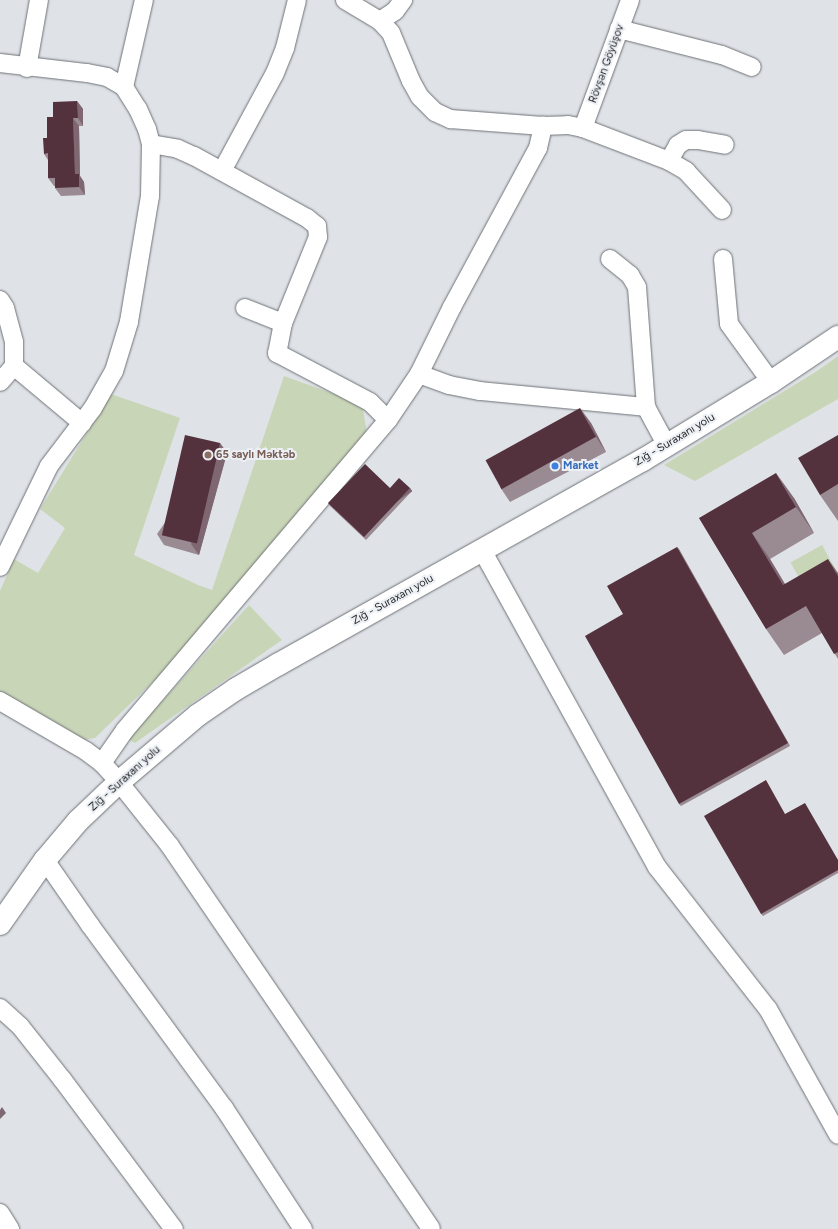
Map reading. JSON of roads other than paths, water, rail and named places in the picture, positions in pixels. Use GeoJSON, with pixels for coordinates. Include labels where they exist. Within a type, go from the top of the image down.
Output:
{"type":"FeatureCollection","features":[{"type":"Feature","properties":{"kind":"main road","name":"Zığ - Suraxanı yolu"},"geometry":{"type":"LineString","coordinates":[[0,924],[45,860],[78,821],[119,782],[198,715],[236,689],[668,446],[771,382],[838,337]]}},
{"type":"Feature","properties":{"kind":"street"},"geometry":{"type":"LineString","coordinates":[[27,68],[39,0]]}},
{"type":"Feature","properties":{"kind":"street"},"geometry":{"type":"LineString","coordinates":[[124,87],[144,0]]}},
{"type":"Feature","properties":{"kind":"street"},"geometry":{"type":"LineString","coordinates":[[222,171],[274,73],[285,48],[297,0]]}},
{"type":"Feature","properties":{"kind":"street"},"geometry":{"type":"LineString","coordinates":[[345,0],[380,21],[391,33],[411,81],[420,97],[435,112],[450,119],[543,126],[568,125],[583,128],[669,161],[686,171],[722,210]]}},
{"type":"Feature","properties":{"kind":"street"},"geometry":{"type":"LineString","coordinates":[[380,21],[395,11],[403,0]]}},
{"type":"Feature","properties":{"kind":"street","name":"Rövşən Göyüşov"},"geometry":{"type":"LineString","coordinates":[[583,128],[630,0]]}},
{"type":"Feature","properties":{"kind":"street"},"geometry":{"type":"LineString","coordinates":[[619,29],[722,55],[752,67]]}},
{"type":"Feature","properties":{"kind":"street"},"geometry":{"type":"LineString","coordinates":[[0,64],[27,68],[87,73],[107,77],[124,87],[138,109],[147,129],[151,144],[150,196],[128,322],[114,371],[93,408],[49,466],[0,567]]}},
{"type":"Feature","properties":{"kind":"street"},"geometry":{"type":"LineString","coordinates":[[102,763],[125,730],[388,420],[419,374],[452,307],[538,148],[543,126]]}},
{"type":"Feature","properties":{"kind":"street"},"geometry":{"type":"LineString","coordinates":[[669,161],[678,144],[686,140],[698,140],[725,145]]}},
{"type":"Feature","properties":{"kind":"street"},"geometry":{"type":"LineString","coordinates":[[151,144],[178,149],[222,171],[307,218],[317,226],[318,237],[284,323],[277,353],[370,402],[388,420]]}},
{"type":"Feature","properties":{"kind":"street"},"geometry":{"type":"LineString","coordinates":[[610,259],[630,275],[637,287],[646,407],[668,446]]}},
{"type":"Feature","properties":{"kind":"street"},"geometry":{"type":"LineString","coordinates":[[723,259],[729,324],[771,382]]}},
{"type":"Feature","properties":{"kind":"street"},"geometry":{"type":"LineString","coordinates":[[0,300],[5,308],[14,342],[14,366],[0,382]]}},
{"type":"Feature","properties":{"kind":"street"},"geometry":{"type":"LineString","coordinates":[[245,308],[284,323]]}},
{"type":"Feature","properties":{"kind":"street"},"geometry":{"type":"LineString","coordinates":[[14,366],[82,423]]}},
{"type":"Feature","properties":{"kind":"street"},"geometry":{"type":"LineString","coordinates":[[419,374],[448,385],[480,391],[646,407]]}},
{"type":"Feature","properties":{"kind":"street"},"geometry":{"type":"LineString","coordinates":[[482,550],[657,867],[768,1009],[838,1136]]}},
{"type":"Feature","properties":{"kind":"street"},"geometry":{"type":"LineString","coordinates":[[0,701],[86,751],[102,763],[119,782],[170,846],[431,1229]]}},
{"type":"Feature","properties":{"kind":"street"},"geometry":{"type":"LineString","coordinates":[[45,860],[90,925],[224,1108],[303,1229]]}},
{"type":"Feature","properties":{"kind":"street"},"geometry":{"type":"LineString","coordinates":[[0,1008],[20,1026],[62,1079],[168,1227]]}},
{"type":"Feature","properties":{"kind":"street"},"geometry":{"type":"LineString","coordinates":[[0,1213],[10,1229]]}},
{"type":"Feature","properties":{"kind":"place","name":"65 saylı Məktəb"},"geometry":{"type":"Point","coordinates":[208,455]}},
{"type":"Feature","properties":{"kind":"place","name":"Market"},"geometry":{"type":"Point","coordinates":[555,466]}}]}
